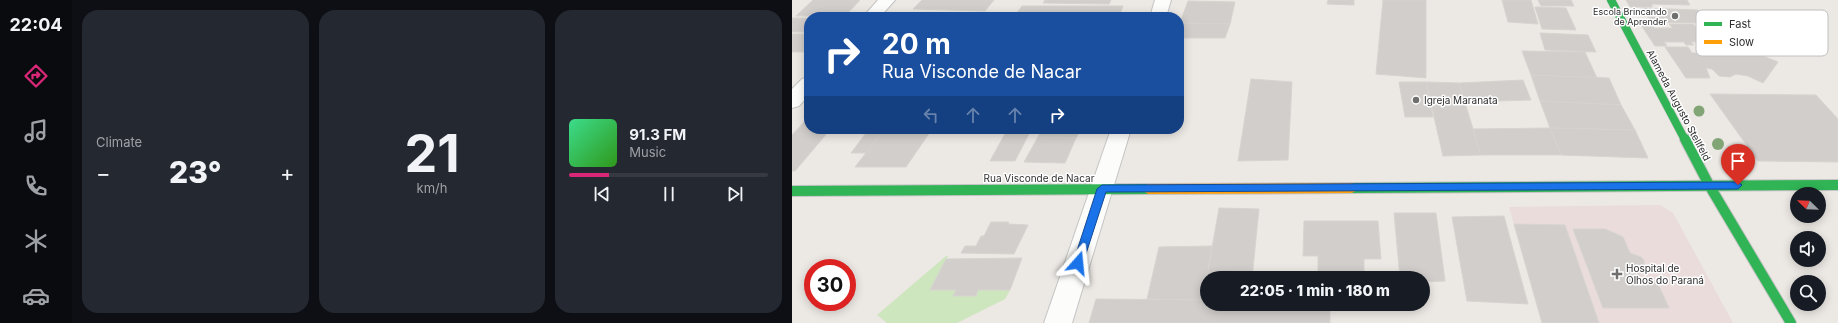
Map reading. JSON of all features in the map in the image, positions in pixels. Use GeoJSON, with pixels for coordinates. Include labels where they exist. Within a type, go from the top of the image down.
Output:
{"type":"FeatureCollection","features":[{"type":"Feature","properties":{"kind":"street"},"geometry":{"type":"LineString","coordinates":[[876,12],[887,0]]}},
{"type":"Feature","properties":{"kind":"street"},"geometry":{"type":"LineString","coordinates":[[1159,12],[1163,0]]}},
{"type":"Feature","properties":{"kind":"street","name":"Alameda Augusto Stellfeld"},"geometry":{"type":"LineString","coordinates":[[1611,0],[1709,185],[1791,323]]}},
{"type":"Feature","properties":{"kind":"street"},"geometry":{"type":"LineString","coordinates":[[792,101],[804,88]]}},
{"type":"Feature","properties":{"kind":"street"},"geometry":{"type":"LineString","coordinates":[[1058,323],[1120,134]]}},
{"type":"Feature","properties":{"kind":"street","name":"Rua Visconde de Nacar"},"geometry":{"type":"LineString","coordinates":[[792,191],[1838,184]]}},
{"type":"Feature","properties":{"kind":"shaded area","name":"Hospital de Olhos do Paraná"},"geometry":{"type":"Polygon","coordinates":[[[1660,205],[1673,213],[1733,323],[1542,323],[1509,207],[1660,205]]]}},
{"type":"Feature","properties":{"kind":"green space"},"geometry":{"type":"Polygon","coordinates":[[[946,256],[948,256],[931,290],[956,290],[953,296],[976,296],[978,290],[1010,290],[1005,299],[957,323],[887,323],[877,315],[946,256]]]}},
{"type":"Feature","properties":{"kind":"building"},"geometry":{"type":"Polygon","coordinates":[[[813,0],[860,0],[849,12],[804,12],[804,16],[796,16],[813,0]]]}},
{"type":"Feature","properties":{"kind":"building"},"geometry":{"type":"Polygon","coordinates":[[[922,0],[994,0],[985,11],[913,9],[922,0]]]}},
{"type":"Feature","properties":{"kind":"building"},"geometry":{"type":"Polygon","coordinates":[[[1045,0],[1111,0],[1109,4],[1043,3],[1045,0]]]}},
{"type":"Feature","properties":{"kind":"building"},"geometry":{"type":"Polygon","coordinates":[[[1328,0],[1354,0],[1354,5],[1327,4],[1328,0]]]}},
{"type":"Feature","properties":{"kind":"building"},"geometry":{"type":"Polygon","coordinates":[[[1383,0],[1426,0],[1426,78],[1376,74],[1383,0]]]}},
{"type":"Feature","properties":{"kind":"building"},"geometry":{"type":"Polygon","coordinates":[[[1502,0],[1531,0],[1538,24],[1508,22],[1502,0]]]}},
{"type":"Feature","properties":{"kind":"building"},"geometry":{"type":"Polygon","coordinates":[[[1538,0],[1571,0],[1574,6],[1541,6],[1538,0]]]}},
{"type":"Feature","properties":{"kind":"building"},"geometry":{"type":"Polygon","coordinates":[[[1626,0],[1687,0],[1690,5],[1652,4],[1652,7],[1630,7],[1626,0]]]}},
{"type":"Feature","properties":{"kind":"building"},"geometry":{"type":"Polygon","coordinates":[[[1188,1],[1235,2],[1230,24],[1184,23],[1184,12],[1188,1]]]}},
{"type":"Feature","properties":{"kind":"building"},"geometry":{"type":"Polygon","coordinates":[[[1022,6],[1123,6],[1121,12],[1018,12],[1022,6]]]}},
{"type":"Feature","properties":{"kind":"building"},"geometry":{"type":"Polygon","coordinates":[[[1535,7],[1566,8],[1576,30],[1542,29],[1535,7]]]}},
{"type":"Feature","properties":{"kind":"building","name":"Escola Brincando de Aprender"},"geometry":{"type":"Polygon","coordinates":[[[1642,8],[1698,10],[1696,10],[1696,23],[1651,22],[1642,8]]]}},
{"type":"Feature","properties":{"kind":"building"},"geometry":{"type":"Polygon","coordinates":[[[792,18],[804,18],[804,32],[792,32],[792,18]]]}},
{"type":"Feature","properties":{"kind":"building"},"geometry":{"type":"Polygon","coordinates":[[[1184,23],[1230,24],[1225,38],[1184,38],[1184,23]]]}},
{"type":"Feature","properties":{"kind":"building"},"geometry":{"type":"Polygon","coordinates":[[[1669,24],[1693,24],[1696,28],[1696,42],[1691,42],[1694,45],[1686,45],[1684,42],[1664,42],[1667,46],[1655,46],[1641,25],[1652,25],[1654,28],[1673,28],[1669,24]]]}},
{"type":"Feature","properties":{"kind":"building"},"geometry":{"type":"Polygon","coordinates":[[[1540,33],[1588,35],[1596,52],[1545,50],[1540,33]]]}},
{"type":"Feature","properties":{"kind":"building"},"geometry":{"type":"Polygon","coordinates":[[[792,34],[804,34],[804,52],[792,52],[792,34]]]}},
{"type":"Feature","properties":{"kind":"building"},"geometry":{"type":"Polygon","coordinates":[[[1665,47],[1688,47],[1692,53],[1696,53],[1696,56],[1763,56],[1778,62],[1763,83],[1748,76],[1736,74],[1730,77],[1719,76],[1712,69],[1706,68],[1710,78],[1686,78],[1665,47]]]}},
{"type":"Feature","properties":{"kind":"building"},"geometry":{"type":"Polygon","coordinates":[[[1522,51],[1585,52],[1597,78],[1531,75],[1522,51]]]}},
{"type":"Feature","properties":{"kind":"building"},"geometry":{"type":"Polygon","coordinates":[[[1531,75],[1609,78],[1621,105],[1540,101],[1531,75]]]}},
{"type":"Feature","properties":{"kind":"building"},"geometry":{"type":"Polygon","coordinates":[[[1251,79],[1292,82],[1288,160],[1238,161],[1251,79]]]}},
{"type":"Feature","properties":{"kind":"building"},"geometry":{"type":"Polygon","coordinates":[[[1523,80],[1531,100],[1465,102],[1459,83],[1523,80]]]}},
{"type":"Feature","properties":{"kind":"building","name":"Igreja Maranata"},"geometry":{"type":"Polygon","coordinates":[[[1399,82],[1426,82],[1433,117],[1405,117],[1399,82]]]}},
{"type":"Feature","properties":{"kind":"building"},"geometry":{"type":"Polygon","coordinates":[[[1426,82],[1459,83],[1481,155],[1443,156],[1426,82]]]}},
{"type":"Feature","properties":{"kind":"building"},"geometry":{"type":"Polygon","coordinates":[[[1710,94],[1816,95],[1838,119],[1838,162],[1758,161],[1710,94]]]}},
{"type":"Feature","properties":{"kind":"building"},"geometry":{"type":"Polygon","coordinates":[[[1540,101],[1621,105],[1635,130],[1550,128],[1540,101]]]}},
{"type":"Feature","properties":{"kind":"building"},"geometry":{"type":"Polygon","coordinates":[[[804,122],[804,134],[826,134],[795,171],[792,171],[792,135],[804,122]]]}},
{"type":"Feature","properties":{"kind":"building"},"geometry":{"type":"Polygon","coordinates":[[[1550,128],[1635,130],[1648,158],[1561,155],[1550,128]]]}},
{"type":"Feature","properties":{"kind":"building"},"geometry":{"type":"Polygon","coordinates":[[[1550,128],[1561,155],[1481,155],[1473,129],[1550,128]]]}},
{"type":"Feature","properties":{"kind":"building"},"geometry":{"type":"Polygon","coordinates":[[[865,134],[881,134],[866,153],[851,153],[865,134]]]}},
{"type":"Feature","properties":{"kind":"building"},"geometry":{"type":"Polygon","coordinates":[[[881,134],[929,134],[906,167],[855,167],[881,134]]]}},
{"type":"Feature","properties":{"kind":"building"},"geometry":{"type":"Polygon","coordinates":[[[1005,134],[1029,134],[1015,161],[990,161],[1005,134]]]}},
{"type":"Feature","properties":{"kind":"building"},"geometry":{"type":"Polygon","coordinates":[[[1040,134],[1078,134],[1076,138],[1038,137],[1040,134]]]}},
{"type":"Feature","properties":{"kind":"building"},"geometry":{"type":"Polygon","coordinates":[[[1038,137],[1076,138],[1065,163],[1024,162],[1038,137]]]}},
{"type":"Feature","properties":{"kind":"building"},"geometry":{"type":"Polygon","coordinates":[[[1219,208],[1259,209],[1253,271],[1208,271],[1219,208]]]}},
{"type":"Feature","properties":{"kind":"building"},"geometry":{"type":"Polygon","coordinates":[[[1394,213],[1436,213],[1445,281],[1430,282],[1430,271],[1399,271],[1394,213]]]}},
{"type":"Feature","properties":{"kind":"building"},"geometry":{"type":"Polygon","coordinates":[[[1504,216],[1528,304],[1467,301],[1452,217],[1504,216]]]}},
{"type":"Feature","properties":{"kind":"building"},"geometry":{"type":"Polygon","coordinates":[[[1304,221],[1378,221],[1381,259],[1364,259],[1364,271],[1318,271],[1318,256],[1303,256],[1304,221]]]}},
{"type":"Feature","properties":{"kind":"building"},"geometry":{"type":"Polygon","coordinates":[[[991,222],[1009,222],[1008,224],[1028,225],[1014,254],[961,253],[965,246],[976,246],[981,236],[984,236],[991,222]]]}},
{"type":"Feature","properties":{"kind":"building"},"geometry":{"type":"Polygon","coordinates":[[[1514,224],[1565,225],[1599,323],[1542,323],[1514,224]]]}},
{"type":"Feature","properties":{"kind":"building"},"geometry":{"type":"Polygon","coordinates":[[[1573,229],[1605,229],[1623,237],[1630,253],[1641,257],[1644,260],[1644,266],[1638,279],[1643,282],[1657,282],[1669,308],[1603,308],[1573,229]]]}},
{"type":"Feature","properties":{"kind":"building"},"geometry":{"type":"Polygon","coordinates":[[[1212,246],[1208,271],[1200,271],[1200,300],[1147,299],[1159,247],[1212,246]]]}},
{"type":"Feature","properties":{"kind":"building"},"geometry":{"type":"Polygon","coordinates":[[[1022,258],[1010,290],[978,290],[976,296],[953,296],[956,290],[930,290],[946,259],[1022,258]]]}},
{"type":"Feature","properties":{"kind":"building"},"geometry":{"type":"Polygon","coordinates":[[[1096,299],[1200,300],[1200,311],[1330,311],[1330,323],[1089,323],[1096,299]]]}},
{"type":"Feature","properties":{"kind":"traffic: fast"},"geometry":{"type":"LineString","coordinates":[[1611,0],[1709,185],[1791,323]]}},
{"type":"Feature","properties":{"kind":"traffic: fast"},"geometry":{"type":"LineString","coordinates":[[1351,188],[1838,185]]}},
{"type":"Feature","properties":{"kind":"traffic: fast"},"geometry":{"type":"LineString","coordinates":[[792,191],[1149,189]]}},
{"type":"Feature","properties":{"kind":"traffic: slow"},"geometry":{"type":"LineString","coordinates":[[1149,189],[1351,188]]}},
{"type":"Feature","properties":{"kind":"place","name":"Escola Brincando de Aprender"},"geometry":{"type":"Point","coordinates":[1675,16]}},
{"type":"Feature","properties":{"kind":"place","name":"Igreja Maranata"},"geometry":{"type":"Point","coordinates":[1416,100]}},
{"type":"Feature","properties":{"kind":"place","name":"Hospital de Olhos do Paraná"},"geometry":{"type":"Point","coordinates":[1617,274]}},
{"type":"Feature","properties":{"kind":"route"},"geometry":{"type":"LineString","coordinates":[[1078,263],[1102,189],[1738,185]]}}]}
